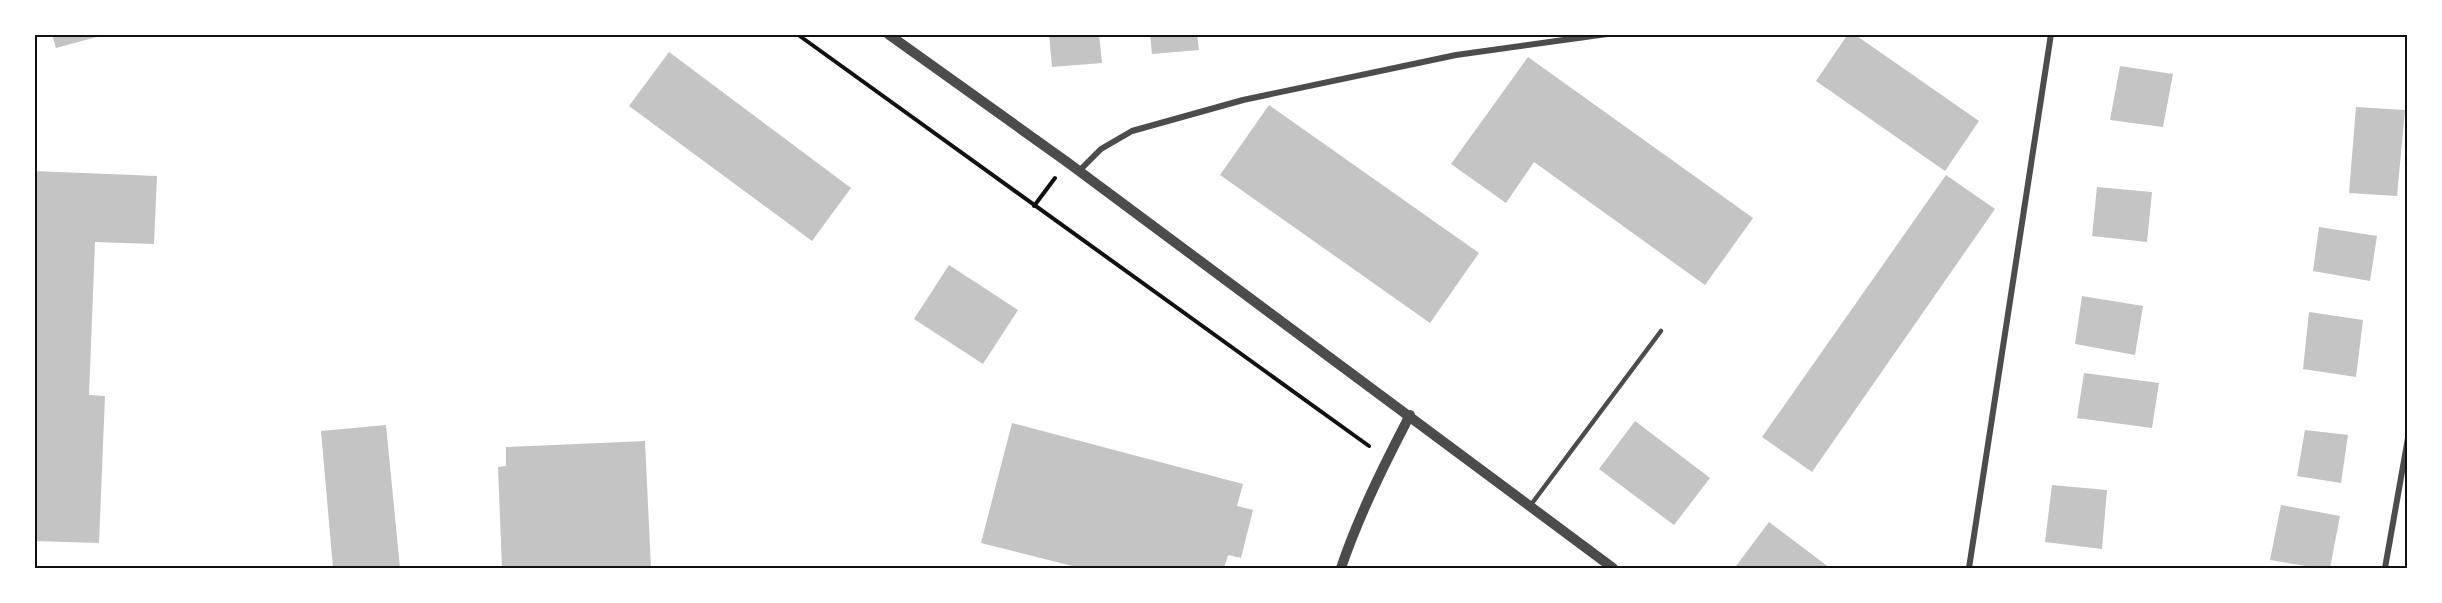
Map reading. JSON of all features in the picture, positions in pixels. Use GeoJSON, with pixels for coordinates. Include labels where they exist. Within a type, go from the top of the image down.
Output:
{"type":"FeatureCollection","features":[{"type":"Feature","properties":{"kind":"street"},"geometry":{"type":"LineString","coordinates":[[888,34],[1410,415],[1613,568]]}},
{"type":"Feature","properties":{"kind":"street"},"geometry":{"type":"LineString","coordinates":[[1078,171],[1101,149],[1132,131],[1243,100],[1456,55],[1607,34]]}},
{"type":"Feature","properties":{"kind":"street"},"geometry":{"type":"LineString","coordinates":[[1969,568],[2051,34]]}},
{"type":"Feature","properties":{"kind":"street"},"geometry":{"type":"LineString","coordinates":[[1341,568],[1351,539],[1387,459],[1410,415]]}},
{"type":"Feature","properties":{"kind":"street"},"geometry":{"type":"LineString","coordinates":[[2385,568],[2408,438]]}},
{"type":"Feature","properties":{"kind":"lane"},"geometry":{"type":"LineString","coordinates":[[1530,506],[1661,331]]}},
{"type":"Feature","properties":{"kind":"path"},"geometry":{"type":"LineString","coordinates":[[797,34],[1387,459]]}},
{"type":"Feature","properties":{"kind":"building"},"geometry":{"type":"Polygon","coordinates":[[[52,34],[104,34],[104,35],[56,48],[52,34]]]}},
{"type":"Feature","properties":{"kind":"building"},"geometry":{"type":"Polygon","coordinates":[[[1049,34],[1099,34],[1102,63],[1052,67],[1049,34]]]}},
{"type":"Feature","properties":{"kind":"building"},"geometry":{"type":"Polygon","coordinates":[[[1150,34],[1197,34],[1199,50],[1152,54],[1150,34]]]}},
{"type":"Feature","properties":{"kind":"building"},"geometry":{"type":"Polygon","coordinates":[[[1848,34],[1854,34],[1979,121],[1945,171],[1816,81],[1848,34]]]}},
{"type":"Feature","properties":{"kind":"building"},"geometry":{"type":"Polygon","coordinates":[[[669,52],[851,188],[812,241],[629,106],[669,52]]]}},
{"type":"Feature","properties":{"kind":"building"},"geometry":{"type":"Polygon","coordinates":[[[1528,57],[1753,218],[1705,285],[1534,162],[1506,203],[1451,164],[1528,57]]]}},
{"type":"Feature","properties":{"kind":"building"},"geometry":{"type":"Polygon","coordinates":[[[2120,66],[2173,74],[2163,127],[2110,120],[2120,66]]]}},
{"type":"Feature","properties":{"kind":"building"},"geometry":{"type":"Polygon","coordinates":[[[1269,105],[1479,253],[1430,323],[1220,175],[1269,105]]]}},
{"type":"Feature","properties":{"kind":"building"},"geometry":{"type":"Polygon","coordinates":[[[2356,107],[2405,110],[2397,196],[2349,193],[2356,107]]]}},
{"type":"Feature","properties":{"kind":"building"},"geometry":{"type":"Polygon","coordinates":[[[34,171],[157,176],[154,244],[95,242],[89,395],[105,396],[99,543],[34,541],[34,171]]]}},
{"type":"Feature","properties":{"kind":"building"},"geometry":{"type":"Polygon","coordinates":[[[1946,175],[1995,209],[1812,472],[1762,437],[1946,175]]]}},
{"type":"Feature","properties":{"kind":"building"},"geometry":{"type":"Polygon","coordinates":[[[2097,187],[2152,192],[2147,242],[2092,236],[2097,187]]]}},
{"type":"Feature","properties":{"kind":"building"},"geometry":{"type":"Polygon","coordinates":[[[2319,227],[2377,236],[2370,281],[2313,271],[2319,227]]]}},
{"type":"Feature","properties":{"kind":"building"},"geometry":{"type":"Polygon","coordinates":[[[949,265],[1018,310],[983,364],[914,319],[949,265]]]}},
{"type":"Feature","properties":{"kind":"building"},"geometry":{"type":"Polygon","coordinates":[[[2082,296],[2143,306],[2135,355],[2075,344],[2082,296]]]}},
{"type":"Feature","properties":{"kind":"building"},"geometry":{"type":"Polygon","coordinates":[[[2309,312],[2363,320],[2356,377],[2303,369],[2309,312]]]}},
{"type":"Feature","properties":{"kind":"building"},"geometry":{"type":"Polygon","coordinates":[[[2084,373],[2159,383],[2152,428],[2077,418],[2084,373]]]}},
{"type":"Feature","properties":{"kind":"building"},"geometry":{"type":"Polygon","coordinates":[[[1635,421],[1710,478],[1674,525],[1599,469],[1635,421]]]}},
{"type":"Feature","properties":{"kind":"building"},"geometry":{"type":"Polygon","coordinates":[[[1012,423],[1243,484],[1237,506],[1253,510],[1241,558],[1228,555],[1224,568],[1080,568],[981,543],[1012,423]]]}},
{"type":"Feature","properties":{"kind":"building"},"geometry":{"type":"Polygon","coordinates":[[[386,425],[400,568],[333,568],[321,431],[386,425]]]}},
{"type":"Feature","properties":{"kind":"building"},"geometry":{"type":"Polygon","coordinates":[[[2305,430],[2348,435],[2341,483],[2297,476],[2305,430]]]}},
{"type":"Feature","properties":{"kind":"building"},"geometry":{"type":"Polygon","coordinates":[[[645,441],[651,568],[502,568],[498,467],[506,466],[506,447],[645,441]]]}},
{"type":"Feature","properties":{"kind":"building"},"geometry":{"type":"Polygon","coordinates":[[[2052,485],[2107,490],[2102,549],[2045,542],[2052,485]]]}},
{"type":"Feature","properties":{"kind":"building"},"geometry":{"type":"Polygon","coordinates":[[[2281,505],[2340,516],[2330,568],[2270,560],[2281,505]]]}},
{"type":"Feature","properties":{"kind":"building"},"geometry":{"type":"Polygon","coordinates":[[[1769,522],[1830,568],[1739,568],[1736,566],[1769,522]]]}}]}
